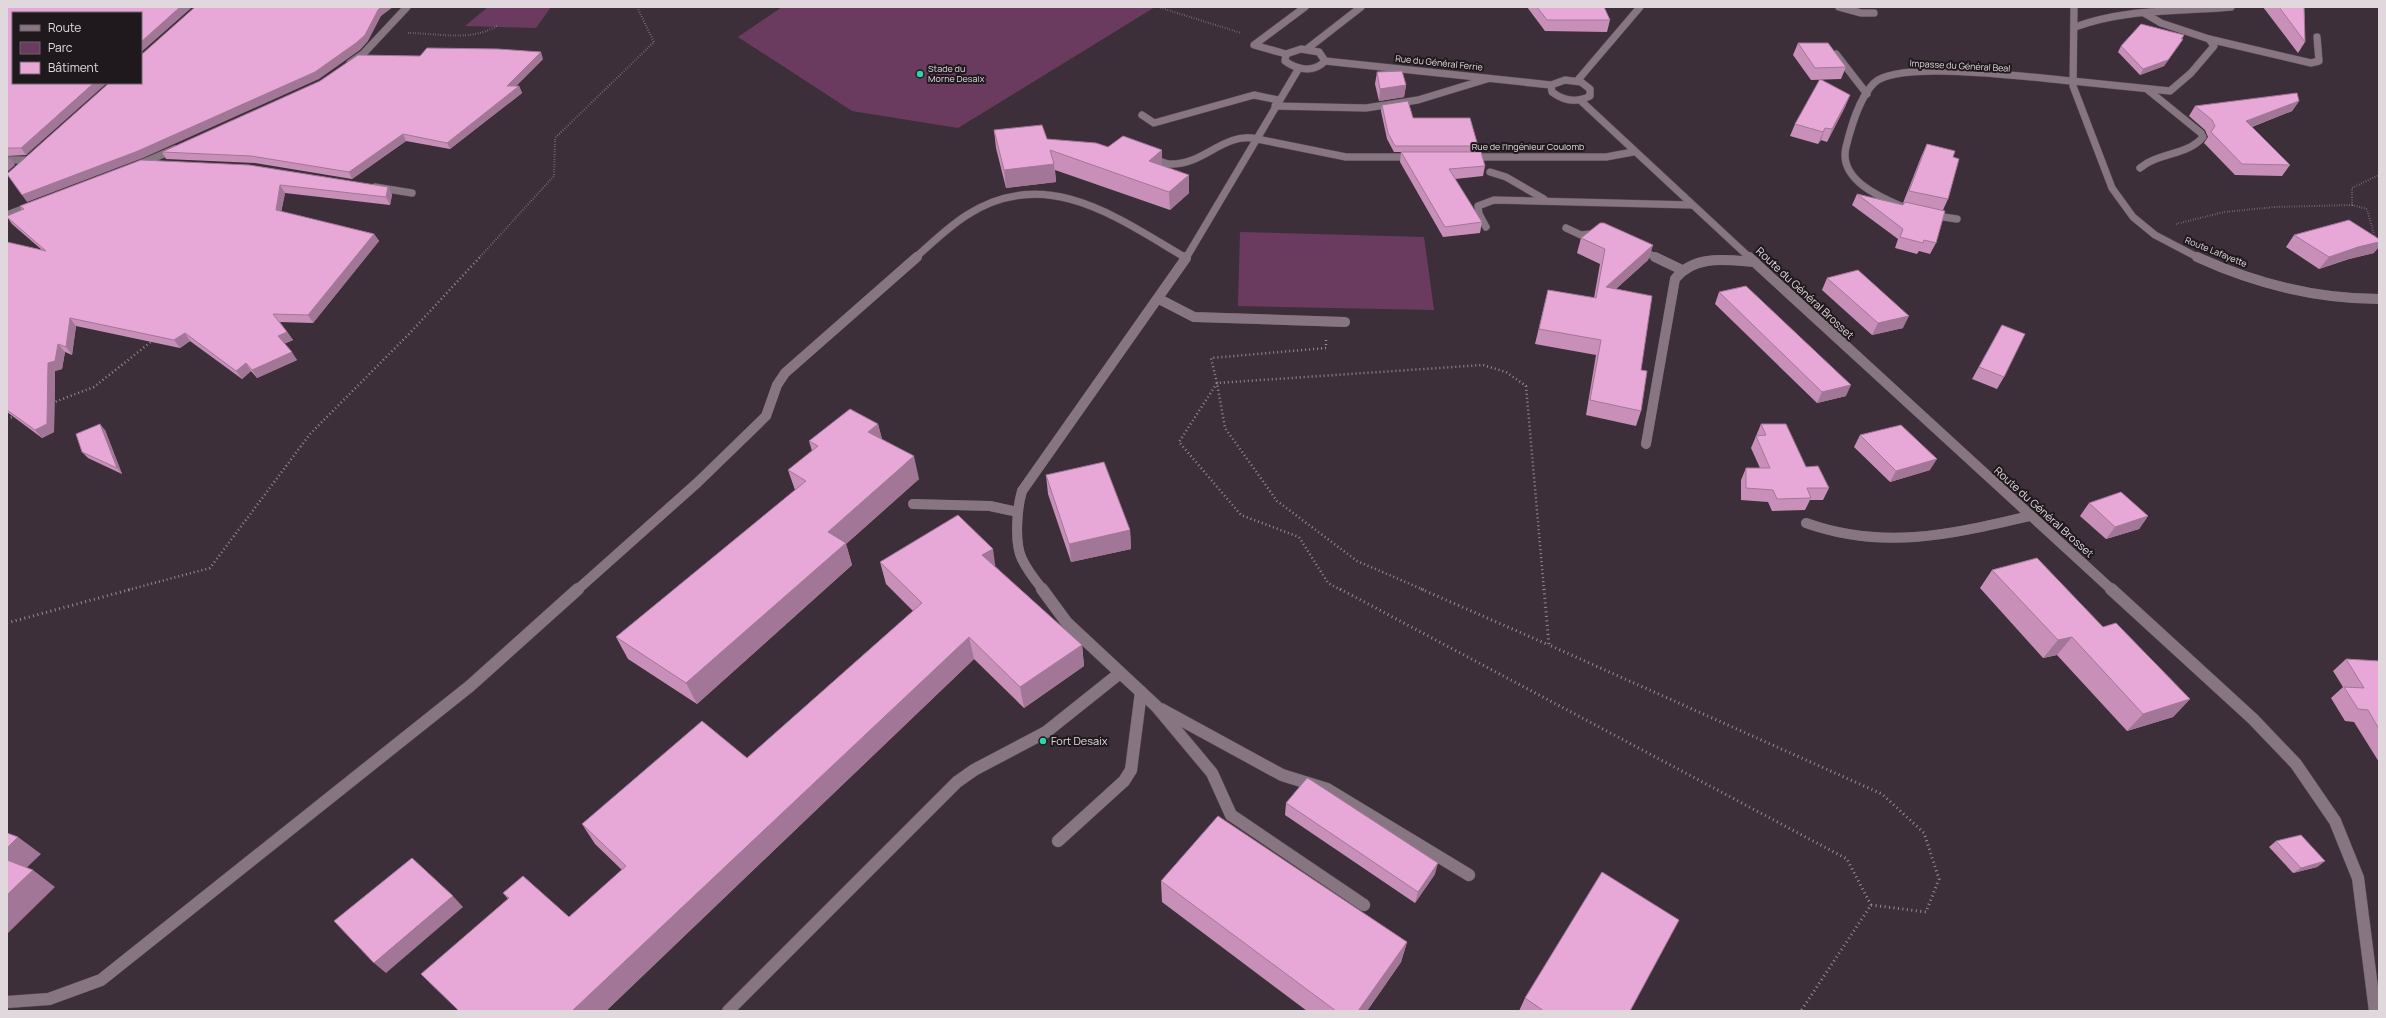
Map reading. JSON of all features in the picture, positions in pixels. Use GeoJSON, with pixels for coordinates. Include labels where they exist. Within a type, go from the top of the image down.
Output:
{"type":"FeatureCollection","features":[{"type":"Feature","properties":{"kind":"street"},"geometry":{"type":"LineString","coordinates":[[345,66],[363,54],[407,7]]}},
{"type":"Feature","properties":{"kind":"street"},"geometry":{"type":"LineString","coordinates":[[1286,54],[1285,61],[1299,68],[1313,68],[1323,64],[1325,61],[1325,57],[1319,52],[1307,49],[1294,50],[1286,54],[1254,45],[1260,39],[1305,7]]}},
{"type":"Feature","properties":{"kind":"street"},"geometry":{"type":"LineString","coordinates":[[1307,49],[1361,7]]}},
{"type":"Feature","properties":{"kind":"street"},"geometry":{"type":"LineString","coordinates":[[1577,81],[1640,7]]}},
{"type":"Feature","properties":{"kind":"street"},"geometry":{"type":"LineString","coordinates":[[1839,7],[1861,13],[1874,13]]}},
{"type":"Feature","properties":{"kind":"street","name":"Route Lafayette"},"geometry":{"type":"LineString","coordinates":[[2074,7],[2075,27],[2072,81],[2110,185],[2133,217],[2149,230],[2193,255],[2248,276],[2299,291],[2342,299],[2379,299]]}},
{"type":"Feature","properties":{"kind":"street"},"geometry":{"type":"LineString","coordinates":[[2075,27],[2103,18],[2144,13],[2231,7]]}},
{"type":"Feature","properties":{"kind":"street"},"geometry":{"type":"LineString","coordinates":[[2144,13],[2162,23],[2209,39],[2311,63],[2319,61],[2317,37]]}},
{"type":"Feature","properties":{"kind":"street","name":"Impasse du Général Beal"},"geometry":{"type":"LineString","coordinates":[[1957,219],[1916,212],[1873,194],[1858,181],[1844,161],[1845,151],[1867,94],[1877,80],[1908,72],[2072,81],[2148,90],[2170,91],[2177,87],[2214,46],[2209,39]]}},
{"type":"Feature","properties":{"kind":"street"},"geometry":{"type":"LineString","coordinates":[[1830,46],[1867,94]]}},
{"type":"Feature","properties":{"kind":"street","name":"Rue du Général Ferrie"},"geometry":{"type":"LineString","coordinates":[[1325,61],[1551,85]]}},
{"type":"Feature","properties":{"kind":"street"},"geometry":{"type":"LineString","coordinates":[[1299,68],[1276,103],[1257,139],[1186,258],[1159,299],[1022,491],[1018,512],[1018,544],[1021,558],[1067,623],[1156,706],[1220,784],[1225,808],[1231,816],[1364,905]]}},
{"type":"Feature","properties":{"kind":"street"},"geometry":{"type":"LineString","coordinates":[[1142,115],[1154,123],[1254,95],[1276,103],[1348,109],[1374,107],[1418,100],[1493,78]]}},
{"type":"Feature","properties":{"kind":"street"},"geometry":{"type":"LineString","coordinates":[[1565,80],[1577,81],[1588,86],[1591,93],[1586,99],[1567,100],[1555,95],[1552,92],[1551,85],[1565,80]]}},
{"type":"Feature","properties":{"kind":"street"},"geometry":{"type":"LineString","coordinates":[[2140,168],[2145,162],[2163,155],[2191,148],[2201,141],[2203,137],[2201,132],[2148,90]]}},
{"type":"Feature","properties":{"kind":"street","name":"Route du Général Brosset"},"geometry":{"type":"LineString","coordinates":[[1580,100],[1633,152],[1755,262],[1888,388],[2254,719],[2296,764],[2335,821],[2358,878],[2375,1011]]}},
{"type":"Feature","properties":{"kind":"street"},"geometry":{"type":"LineString","coordinates":[[1140,154],[1168,164],[1180,163],[1197,159],[1232,140],[1243,136],[1346,157],[1422,158]]}},
{"type":"Feature","properties":{"kind":"street"},"geometry":{"type":"LineString","coordinates":[[130,168],[180,147]]}},
{"type":"Feature","properties":{"kind":"street","name":"Rue de l'Ingénieur Coulomb"},"geometry":{"type":"LineString","coordinates":[[1461,157],[1606,156],[1633,152]]}},
{"type":"Feature","properties":{"kind":"street"},"geometry":{"type":"LineString","coordinates":[[7,160],[32,158],[18,170]]}},
{"type":"Feature","properties":{"kind":"street"},"geometry":{"type":"LineString","coordinates":[[145,163],[160,163]]}},
{"type":"Feature","properties":{"kind":"street"},"geometry":{"type":"LineString","coordinates":[[1490,172],[1511,178],[1536,197],[1550,201]]}},
{"type":"Feature","properties":{"kind":"street"},"geometry":{"type":"LineString","coordinates":[[364,186],[412,193]]}},
{"type":"Feature","properties":{"kind":"street"},"geometry":{"type":"LineString","coordinates":[[7,1002],[49,999],[101,980],[470,686],[692,488],[766,416],[777,385],[785,373],[800,358],[954,224],[972,211],[996,201],[1028,194],[1071,198],[1092,205],[1186,258]]}},
{"type":"Feature","properties":{"kind":"street"},"geometry":{"type":"LineString","coordinates":[[1486,227],[1479,214],[1478,206],[1484,202],[1494,200],[1692,205]]}},
{"type":"Feature","properties":{"kind":"street"},"geometry":{"type":"LineString","coordinates":[[7,215],[43,201]]}},
{"type":"Feature","properties":{"kind":"street"},"geometry":{"type":"LineString","coordinates":[[1566,228],[1581,235],[1603,232],[1610,236]]}},
{"type":"Feature","properties":{"kind":"street"},"geometry":{"type":"LineString","coordinates":[[1631,246],[1680,269]]}},
{"type":"Feature","properties":{"kind":"street"},"geometry":{"type":"LineString","coordinates":[[1646,444],[1675,279],[1680,269],[1691,264],[1710,261],[1755,262]]}},
{"type":"Feature","properties":{"kind":"street"},"geometry":{"type":"LineString","coordinates":[[1159,299],[1194,317],[1345,322]]}},
{"type":"Feature","properties":{"kind":"street"},"geometry":{"type":"LineString","coordinates":[[913,504],[990,506],[1018,512]]}},
{"type":"Feature","properties":{"kind":"street"},"geometry":{"type":"LineString","coordinates":[[1806,523],[1832,533],[1884,539],[1957,530],[2030,516]]}},
{"type":"Feature","properties":{"kind":"street"},"geometry":{"type":"LineString","coordinates":[[728,1011],[961,779],[974,770],[1046,732],[1120,673]]}},
{"type":"Feature","properties":{"kind":"street"},"geometry":{"type":"LineString","coordinates":[[1058,841],[1124,781],[1131,770],[1140,692]]}},
{"type":"Feature","properties":{"kind":"street"},"geometry":{"type":"LineString","coordinates":[[1156,706],[1282,774],[1327,790],[1469,875]]}},
{"type":"Feature","properties":{"kind":"path"},"geometry":{"type":"LineString","coordinates":[[7,623],[210,568],[310,434],[409,334],[554,176],[555,138],[654,42],[637,7]]}},
{"type":"Feature","properties":{"kind":"path"},"geometry":{"type":"LineString","coordinates":[[1158,7],[1260,39]]}},
{"type":"Feature","properties":{"kind":"path"},"geometry":{"type":"LineString","coordinates":[[380,36],[410,33],[469,35],[491,31],[497,26]]}},
{"type":"Feature","properties":{"kind":"path"},"geometry":{"type":"LineString","coordinates":[[2352,205],[2352,188],[2379,175]]}},
{"type":"Feature","properties":{"kind":"path"},"geometry":{"type":"LineString","coordinates":[[2172,224],[2224,212],[2274,207],[2352,205],[2367,209],[2377,245]]}},
{"type":"Feature","properties":{"kind":"path"},"geometry":{"type":"LineString","coordinates":[[1325,322],[1326,348],[1211,358],[1225,428],[1277,501],[1357,561],[1549,644],[1882,794],[1924,833],[1939,879],[1926,912],[1871,905]]}},
{"type":"Feature","properties":{"kind":"path"},"geometry":{"type":"LineString","coordinates":[[44,406],[94,387],[153,340]]}},
{"type":"Feature","properties":{"kind":"path"},"geometry":{"type":"LineString","coordinates":[[1217,382],[1483,365],[1499,368],[1518,377],[1526,386],[1549,644]]}},
{"type":"Feature","properties":{"kind":"path"},"geometry":{"type":"LineString","coordinates":[[1217,382],[1179,442],[1241,515],[1299,537],[1328,583],[1847,859],[1871,905]]}},
{"type":"Feature","properties":{"kind":"path"},"geometry":{"type":"LineString","coordinates":[[7,419],[16,416]]}},
{"type":"Feature","properties":{"kind":"path"},"geometry":{"type":"LineString","coordinates":[[1801,1011],[1871,905]]}},
{"type":"Feature","properties":{"kind":"green space"},"geometry":{"type":"Polygon","coordinates":[[[488,7],[551,7],[536,28],[465,26],[488,7]]]}},
{"type":"Feature","properties":{"kind":"green space","name":"Stade du Morne Desaix"},"geometry":{"type":"Polygon","coordinates":[[[782,7],[1155,7],[958,128],[852,111],[738,37],[782,7]]]}},
{"type":"Feature","properties":{"kind":"green space"},"geometry":{"type":"Polygon","coordinates":[[[1240,232],[1424,237],[1434,310],[1238,306],[1240,232]]]}},
{"type":"Feature","properties":{"kind":"building"},"geometry":{"type":"Polygon","coordinates":[[[7,7],[180,7],[142,41],[142,12],[12,12],[12,84],[93,84],[21,148],[7,148],[7,7]]]}},
{"type":"Feature","properties":{"kind":"building"},"geometry":{"type":"Polygon","coordinates":[[[195,7],[381,7],[365,35],[315,72],[138,151],[22,195],[7,174],[108,84],[142,84],[142,54],[195,7]]]}},
{"type":"Feature","properties":{"kind":"building"},"geometry":{"type":"Polygon","coordinates":[[[1537,7],[1604,7],[1610,20],[1547,20],[1537,7]]]}},
{"type":"Feature","properties":{"kind":"building"},"geometry":{"type":"Polygon","coordinates":[[[2279,7],[2304,7],[2305,42],[2279,7]]]}},
{"type":"Feature","properties":{"kind":"building"},"geometry":{"type":"Polygon","coordinates":[[[2141,24],[2184,35],[2181,39],[2183,39],[2168,60],[2143,69],[2121,46],[2141,24]]]}},
{"type":"Feature","properties":{"kind":"building"},"geometry":{"type":"Polygon","coordinates":[[[1798,43],[1828,43],[1846,67],[1815,68],[1798,43]]]}},
{"type":"Feature","properties":{"kind":"building"},"geometry":{"type":"Polygon","coordinates":[[[427,48],[498,49],[541,52],[507,86],[519,86],[447,143],[403,134],[349,172],[251,156],[162,152],[320,81],[358,55],[420,56],[427,48]]]}},
{"type":"Feature","properties":{"kind":"building"},"geometry":{"type":"Polygon","coordinates":[[[1402,71],[1406,85],[1380,89],[1377,72],[1402,71]]]}},
{"type":"Feature","properties":{"kind":"building"},"geometry":{"type":"Polygon","coordinates":[[[1820,79],[1850,95],[1832,129],[1825,128],[1823,132],[1795,124],[1820,79]]]}},
{"type":"Feature","properties":{"kind":"building"},"geometry":{"type":"Polygon","coordinates":[[[2297,93],[2299,101],[2246,121],[2290,165],[2242,164],[2211,132],[2215,126],[2212,120],[2195,106],[2297,93]]]}},
{"type":"Feature","properties":{"kind":"building"},"geometry":{"type":"Polygon","coordinates":[[[1408,101],[1413,118],[1470,118],[1478,146],[1395,146],[1388,133],[1382,105],[1408,101]]]}},
{"type":"Feature","properties":{"kind":"building"},"geometry":{"type":"Polygon","coordinates":[[[1042,125],[1047,139],[1096,143],[1108,147],[1123,136],[1162,150],[1149,161],[1189,175],[1169,192],[1050,150],[1054,164],[1004,170],[994,130],[1042,125]]]}},
{"type":"Feature","properties":{"kind":"building"},"geometry":{"type":"Polygon","coordinates":[[[1927,144],[1955,151],[1953,157],[1959,159],[1948,199],[1909,191],[1927,144]]]}},
{"type":"Feature","properties":{"kind":"building"},"geometry":{"type":"Polygon","coordinates":[[[1401,152],[1481,152],[1485,166],[1449,169],[1482,222],[1445,227],[1401,152]]]}},
{"type":"Feature","properties":{"kind":"building"},"geometry":{"type":"Polygon","coordinates":[[[141,160],[249,165],[388,187],[386,197],[280,185],[276,210],[374,234],[308,315],[273,314],[287,332],[278,336],[292,352],[252,370],[246,363],[236,371],[185,333],[174,340],[70,318],[66,347],[58,344],[55,361],[48,363],[47,424],[35,430],[7,410],[7,242],[46,251],[7,216],[24,209],[20,206],[141,160]]]}},
{"type":"Feature","properties":{"kind":"building"},"geometry":{"type":"Polygon","coordinates":[[[1857,194],[1903,205],[1905,202],[1945,211],[1936,243],[1924,240],[1923,243],[1900,237],[1903,229],[1857,194]]]}},
{"type":"Feature","properties":{"kind":"building"},"geometry":{"type":"Polygon","coordinates":[[[2349,220],[2379,239],[2379,242],[2358,247],[2329,257],[2294,235],[2349,220]]]}},
{"type":"Feature","properties":{"kind":"building"},"geometry":{"type":"Polygon","coordinates":[[[1600,223],[1604,223],[1653,245],[1606,287],[1652,296],[1641,370],[1647,371],[1641,411],[1590,400],[1601,340],[1539,329],[1548,290],[1596,298],[1605,249],[1581,238],[1600,223]]]}},
{"type":"Feature","properties":{"kind":"building"},"geometry":{"type":"Polygon","coordinates":[[[1858,270],[1909,316],[1878,323],[1827,278],[1858,270]]]}},
{"type":"Feature","properties":{"kind":"building"},"geometry":{"type":"Polygon","coordinates":[[[1746,286],[1851,385],[1822,392],[1719,292],[1746,286]]]}},
{"type":"Feature","properties":{"kind":"building"},"geometry":{"type":"Polygon","coordinates":[[[2002,325],[2025,334],[2004,377],[1979,367],[2002,325]]]}},
{"type":"Feature","properties":{"kind":"building"},"geometry":{"type":"Polygon","coordinates":[[[850,409],[878,424],[868,432],[914,456],[828,532],[846,543],[686,683],[616,637],[806,481],[788,470],[818,446],[809,441],[850,409]]]}},
{"type":"Feature","properties":{"kind":"building"},"geometry":{"type":"Polygon","coordinates":[[[100,424],[117,468],[82,452],[76,434],[100,424]]]}},
{"type":"Feature","properties":{"kind":"building"},"geometry":{"type":"Polygon","coordinates":[[[1761,424],[1786,424],[1806,467],[1818,466],[1829,488],[1807,488],[1811,498],[1777,499],[1773,490],[1746,488],[1746,468],[1770,468],[1756,436],[1766,435],[1761,424]]]}},
{"type":"Feature","properties":{"kind":"building"},"geometry":{"type":"Polygon","coordinates":[[[1901,425],[1937,459],[1896,471],[1860,435],[1901,425]]]}},
{"type":"Feature","properties":{"kind":"building"},"geometry":{"type":"Polygon","coordinates":[[[1104,462],[1130,530],[1069,544],[1046,475],[1104,462]]]}},
{"type":"Feature","properties":{"kind":"building"},"geometry":{"type":"Polygon","coordinates":[[[2121,492],[2148,516],[2115,527],[2089,503],[2121,492]]]}},
{"type":"Feature","properties":{"kind":"building"},"geometry":{"type":"Polygon","coordinates":[[[958,515],[993,549],[982,555],[1082,645],[1020,687],[969,637],[572,1011],[459,1011],[421,974],[509,898],[503,893],[523,876],[569,917],[626,866],[582,824],[702,721],[747,758],[922,603],[880,562],[958,515]]]}},
{"type":"Feature","properties":{"kind":"building"},"geometry":{"type":"Polygon","coordinates":[[[2037,558],[2103,627],[2116,623],[2190,699],[2143,714],[2072,637],[2058,640],[1992,570],[2037,558]]]}},
{"type":"Feature","properties":{"kind":"building"},"geometry":{"type":"Polygon","coordinates":[[[2346,659],[2379,661],[2379,729],[2368,710],[2358,709],[2344,687],[2364,688],[2346,659]]]}},
{"type":"Feature","properties":{"kind":"building"},"geometry":{"type":"Polygon","coordinates":[[[1307,778],[1438,863],[1418,892],[1286,803],[1307,778]]]}},
{"type":"Feature","properties":{"kind":"building"},"geometry":{"type":"Polygon","coordinates":[[[1218,816],[1407,942],[1358,1011],[1336,1011],[1161,881],[1218,816]]]}},
{"type":"Feature","properties":{"kind":"building"},"geometry":{"type":"Polygon","coordinates":[[[7,833],[18,837],[7,848],[7,833]]]}},
{"type":"Feature","properties":{"kind":"building"},"geometry":{"type":"Polygon","coordinates":[[[2301,835],[2325,861],[2301,868],[2276,841],[2301,835]]]}},
{"type":"Feature","properties":{"kind":"building"},"geometry":{"type":"Polygon","coordinates":[[[412,858],[453,896],[374,963],[334,921],[412,858]]]}},
{"type":"Feature","properties":{"kind":"building"},"geometry":{"type":"Polygon","coordinates":[[[7,860],[33,870],[7,895],[7,860]]]}},
{"type":"Feature","properties":{"kind":"building"},"geometry":{"type":"Polygon","coordinates":[[[1602,872],[1679,920],[1630,1011],[1544,1011],[1525,998],[1602,872]]]}},
{"type":"Feature","properties":{"kind":"place","name":"Stade du Morne Desaix"},"geometry":{"type":"Point","coordinates":[920,74]}},
{"type":"Feature","properties":{"kind":"place","name":"Fort Desaix"},"geometry":{"type":"Point","coordinates":[1043,741]}}]}
